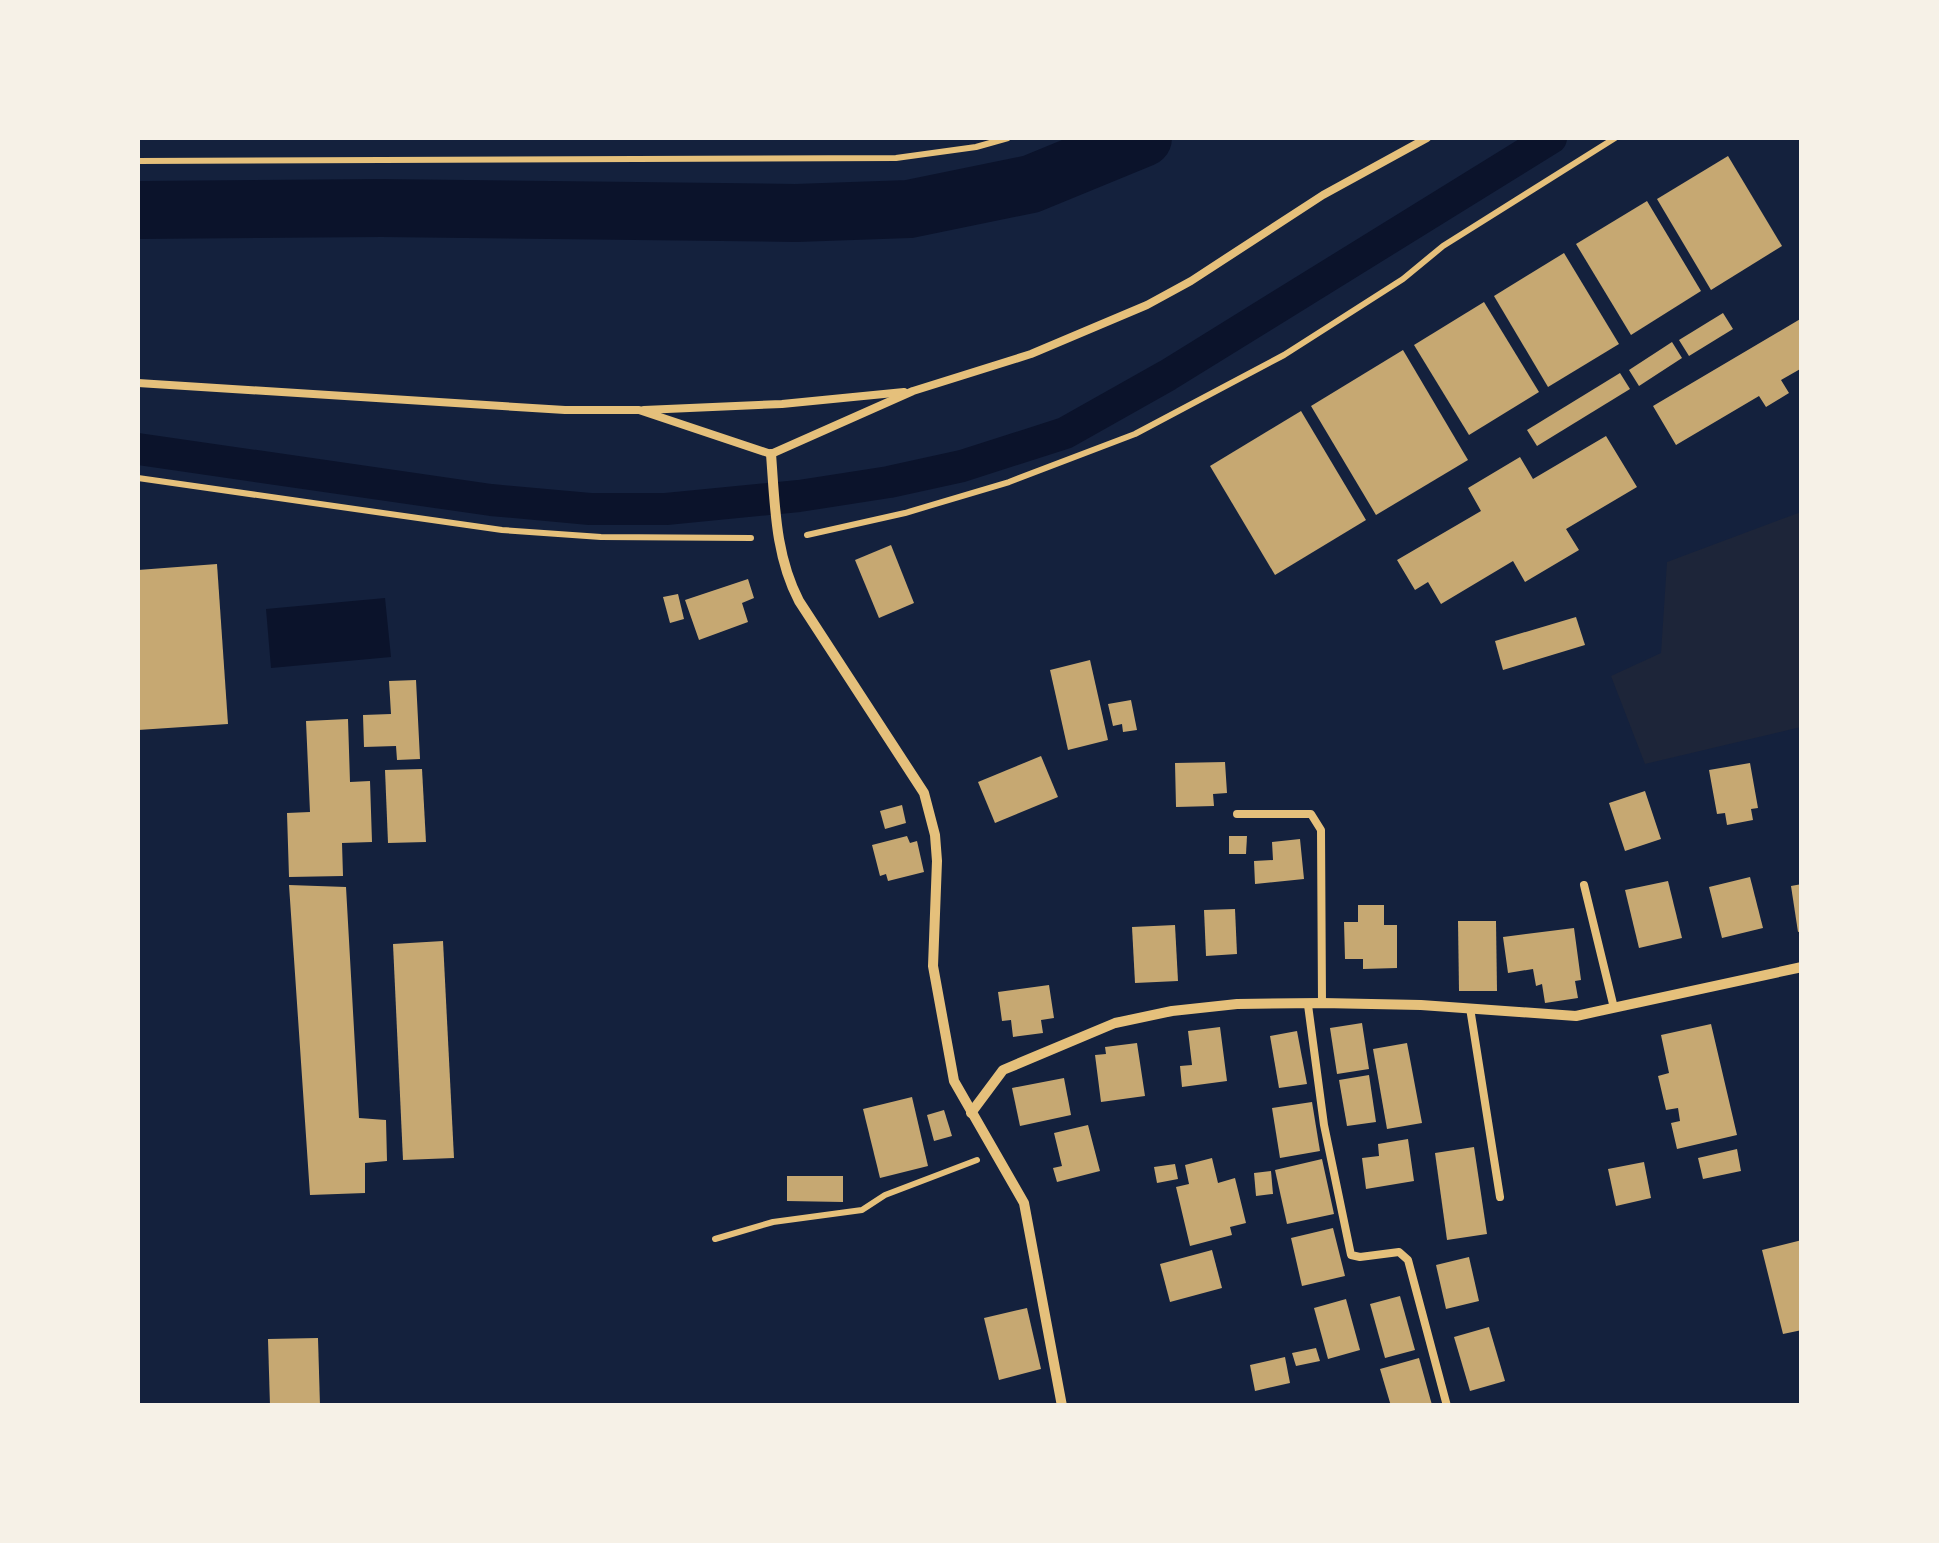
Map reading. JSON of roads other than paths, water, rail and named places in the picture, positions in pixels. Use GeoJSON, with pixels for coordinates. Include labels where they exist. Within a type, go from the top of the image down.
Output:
{"type":"FeatureCollection","features":[{"type":"Feature","properties":{"kind":"street"},"geometry":{"type":"LineString","coordinates":[[771,454],[785,574],[924,793],[937,861],[933,966],[954,1080],[1024,1203],[1062,1406]]}},
{"type":"Feature","properties":{"kind":"street"},"geometry":{"type":"LineString","coordinates":[[971,1112],[1003,1070],[1115,1023],[1237,1004],[1470,1008],[1576,1016],[1802,967]]}},
{"type":"Feature","properties":{"kind":"lane"},"geometry":{"type":"LineString","coordinates":[[639,410],[771,454],[913,391],[1031,354],[1147,305],[1323,196],[1426,138]]}},
{"type":"Feature","properties":{"kind":"lane"},"geometry":{"type":"LineString","coordinates":[[138,383],[566,410],[782,404],[913,391]]}},
{"type":"Feature","properties":{"kind":"lane"},"geometry":{"type":"LineString","coordinates":[[1237,814],[1311,814],[1321,830],[1322,1003]]}},
{"type":"Feature","properties":{"kind":"lane"},"geometry":{"type":"LineString","coordinates":[[1584,885],[1614,1008]]}},
{"type":"Feature","properties":{"kind":"lane"},"geometry":{"type":"LineString","coordinates":[[1308,1004],[1324,1125],[1351,1255],[1399,1252],[1408,1260],[1447,1406]]}},
{"type":"Feature","properties":{"kind":"lane"},"geometry":{"type":"LineString","coordinates":[[1470,1008],[1500,1197]]}},
{"type":"Feature","properties":{"kind":"waterway"},"geometry":{"type":"LineString","coordinates":[[138,210],[381,208],[796,213],[909,209],[1031,184],[1143,138]]}},
{"type":"Feature","properties":{"kind":"waterway"},"geometry":{"type":"LineString","coordinates":[[138,449],[491,500],[590,509],[666,509],[799,496],[962,466],[1065,433],[1168,375],[1551,138]]}}]}
